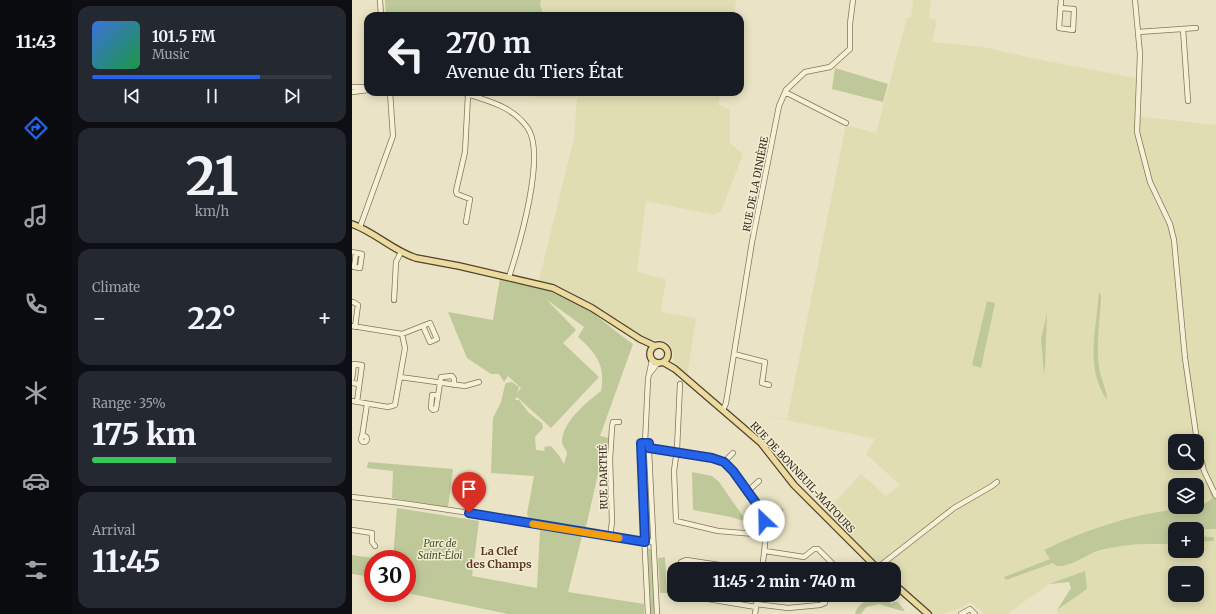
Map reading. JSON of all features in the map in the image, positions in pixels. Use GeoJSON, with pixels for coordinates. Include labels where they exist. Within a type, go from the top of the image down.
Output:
{"type":"FeatureCollection","features":[{"type":"Feature","properties":{"kind":"main road"},"geometry":{"type":"LineString","coordinates":[[352,224],[360,227],[401,252],[421,260],[459,266],[509,277],[563,292],[620,325],[640,339],[655,346],[664,347],[668,356],[660,363],[652,360],[650,351],[640,339]]}},
{"type":"Feature","properties":{"kind":"main road"},"geometry":{"type":"LineString","coordinates":[[650,351],[655,346]]}},
{"type":"Feature","properties":{"kind":"main road","name":"RUE DE BONNEUIL-MATOURS"},"geometry":{"type":"LineString","coordinates":[[668,356],[675,369]]}},
{"type":"Feature","properties":{"kind":"main road","name":"RUE DE BONNEUIL-MATOURS"},"geometry":{"type":"LineString","coordinates":[[660,363],[675,369],[761,444],[794,485],[871,562]]}},
{"type":"Feature","properties":{"kind":"main road"},"geometry":{"type":"LineString","coordinates":[[901,590],[928,614]]}},
{"type":"Feature","properties":{"kind":"street"},"geometry":{"type":"LineString","coordinates":[[380,0],[381,12]]}},
{"type":"Feature","properties":{"kind":"street","name":"RUE DE LA DINIÈRE"},"geometry":{"type":"LineString","coordinates":[[723,410],[726,403],[752,242],[779,106],[785,92],[805,72],[830,66],[850,50],[850,24],[853,0]]}},
{"type":"Feature","properties":{"kind":"street"},"geometry":{"type":"LineString","coordinates":[[1060,8],[1074,9],[1073,30],[1058,28],[1060,8],[1061,0]]}},
{"type":"Feature","properties":{"kind":"street"},"geometry":{"type":"LineString","coordinates":[[1135,0],[1140,68],[1136,118],[1146,170],[1154,193],[1170,224],[1174,240],[1180,291],[1185,358],[1196,434]]}},
{"type":"Feature","properties":{"kind":"street"},"geometry":{"type":"LineString","coordinates":[[1138,32],[1196,28]]}},
{"type":"Feature","properties":{"kind":"street"},"geometry":{"type":"LineString","coordinates":[[1183,29],[1188,101]]}},
{"type":"Feature","properties":{"kind":"street"},"geometry":{"type":"LineString","coordinates":[[352,86],[364,87]]}},
{"type":"Feature","properties":{"kind":"street"},"geometry":{"type":"LineString","coordinates":[[352,92],[364,90]]}},
{"type":"Feature","properties":{"kind":"street"},"geometry":{"type":"LineString","coordinates":[[785,92],[846,122]]}},
{"type":"Feature","properties":{"kind":"street"},"geometry":{"type":"LineString","coordinates":[[360,227],[393,136],[390,96]]}},
{"type":"Feature","properties":{"kind":"street"},"geometry":{"type":"LineString","coordinates":[[466,222],[470,199],[457,194],[456,191],[465,152],[468,96]]}},
{"type":"Feature","properties":{"kind":"street"},"geometry":{"type":"LineString","coordinates":[[474,96],[500,105],[512,112],[527,126],[534,141],[535,155],[525,226],[509,277]]}},
{"type":"Feature","properties":{"kind":"street"},"geometry":{"type":"LineString","coordinates":[[394,300],[396,262],[401,252]]}},
{"type":"Feature","properties":{"kind":"street"},"geometry":{"type":"LineString","coordinates":[[353,302],[358,305],[354,327],[402,334],[430,323],[437,339],[430,342],[423,326]]}},
{"type":"Feature","properties":{"kind":"street"},"geometry":{"type":"LineString","coordinates":[[352,379],[354,364],[362,365],[354,402],[388,407],[395,405],[405,348],[402,334]]}},
{"type":"Feature","properties":{"kind":"street"},"geometry":{"type":"LineString","coordinates":[[734,354],[764,362],[762,383],[769,385]]}},
{"type":"Feature","properties":{"kind":"street"},"geometry":{"type":"LineString","coordinates":[[645,443],[649,374],[652,360]]}},
{"type":"Feature","properties":{"kind":"street"},"geometry":{"type":"LineString","coordinates":[[649,374],[660,363]]}},
{"type":"Feature","properties":{"kind":"street"},"geometry":{"type":"LineString","coordinates":[[438,395],[442,376],[452,376],[454,379],[454,385]]}},
{"type":"Feature","properties":{"kind":"street"},"geometry":{"type":"LineString","coordinates":[[400,377],[468,386],[480,382]]}},
{"type":"Feature","properties":{"kind":"street"},"geometry":{"type":"LineString","coordinates":[[352,383],[359,384]]}},
{"type":"Feature","properties":{"kind":"street"},"geometry":{"type":"LineString","coordinates":[[680,384],[674,484],[676,521],[718,531],[766,535]]}},
{"type":"Feature","properties":{"kind":"street"},"geometry":{"type":"LineString","coordinates":[[362,437],[367,404]]}},
{"type":"Feature","properties":{"kind":"street","name":"RUE DARTHÉ"},"geometry":{"type":"LineString","coordinates":[[610,536],[612,522],[610,460],[612,427],[613,422],[619,422]]}},
{"type":"Feature","properties":{"kind":"street"},"geometry":{"type":"LineString","coordinates":[[645,443],[641,443],[640,451],[648,614]]}},
{"type":"Feature","properties":{"kind":"street"},"geometry":{"type":"LineString","coordinates":[[645,443],[649,443],[656,614]]}},
{"type":"Feature","properties":{"kind":"street"},"geometry":{"type":"LineString","coordinates":[[640,451],[649,450],[676,452],[712,458],[724,462],[748,491],[763,517],[766,535],[763,562]]}},
{"type":"Feature","properties":{"kind":"street"},"geometry":{"type":"LineString","coordinates":[[724,462],[733,453]]}},
{"type":"Feature","properties":{"kind":"street"},"geometry":{"type":"LineString","coordinates":[[1204,468],[1216,496]]}},
{"type":"Feature","properties":{"kind":"street"},"geometry":{"type":"LineString","coordinates":[[748,491],[759,481]]}},
{"type":"Feature","properties":{"kind":"street"},"geometry":{"type":"LineString","coordinates":[[887,562],[954,508],[997,482]]}},
{"type":"Feature","properties":{"kind":"street"},"geometry":{"type":"LineString","coordinates":[[352,497],[524,521],[539,526],[653,542]]}},
{"type":"Feature","properties":{"kind":"street"},"geometry":{"type":"LineString","coordinates":[[763,517],[780,511]]}},
{"type":"Feature","properties":{"kind":"street"},"geometry":{"type":"LineString","coordinates":[[352,530],[372,533],[372,542],[375,546]]}},
{"type":"Feature","properties":{"kind":"street"},"geometry":{"type":"LineString","coordinates":[[765,551],[804,557],[814,549],[818,549],[831,562]]}},
{"type":"Feature","properties":{"kind":"street"},"geometry":{"type":"LineString","coordinates":[[682,562],[686,560],[699,562]]}},
{"type":"Feature","properties":{"kind":"street"},"geometry":{"type":"LineString","coordinates":[[734,602],[788,608],[820,605],[825,602]]}},
{"type":"Feature","properties":{"kind":"street"},"geometry":{"type":"LineString","coordinates":[[755,614],[757,602]]}},
{"type":"Feature","properties":{"kind":"street"},"geometry":{"type":"LineString","coordinates":[[961,614],[970,609],[975,614]]}},
{"type":"Feature","properties":{"kind":"shaded area"},"geometry":{"type":"Polygon","coordinates":[[[541,0],[736,0],[734,12],[543,12],[540,5],[541,0]]]}},
{"type":"Feature","properties":{"kind":"shaded area"},"geometry":{"type":"Polygon","coordinates":[[[913,0],[931,0],[929,18],[937,21],[932,42],[983,47],[1041,60],[1136,78],[1135,116],[1216,125],[1216,492],[1208,503],[1204,504],[1204,478],[1168,478],[1168,511],[1111,524],[1055,545],[1044,550],[1050,559],[1010,574],[1006,580],[1053,563],[1071,563],[1082,557],[1118,545],[1168,544],[1168,558],[1204,558],[1204,542],[1214,541],[1214,537],[1204,536],[1204,529],[1216,529],[1216,614],[1058,614],[1057,610],[1087,589],[1085,571],[1049,584],[1007,614],[985,614],[971,602],[956,610],[942,614],[921,613],[901,595],[901,562],[871,562],[823,514],[861,474],[886,496],[900,485],[866,454],[875,439],[764,415],[787,419],[846,125],[876,133],[907,18],[911,17],[913,0]]]}},
{"type":"Feature","properties":{"kind":"shaded area"},"geometry":{"type":"Polygon","coordinates":[[[532,96],[720,96],[718,105],[730,109],[730,143],[743,154],[721,211],[714,215],[646,201],[637,272],[666,279],[661,312],[696,318],[687,376],[674,363],[672,348],[668,343],[661,340],[648,340],[578,296],[563,288],[539,280],[574,138],[577,98],[539,98],[532,96]]]}},
{"type":"Feature","properties":{"kind":"green space"},"geometry":{"type":"Polygon","coordinates":[[[385,0],[541,0],[540,5],[543,12],[386,12],[385,0]]]}},
{"type":"Feature","properties":{"kind":"green space"},"geometry":{"type":"Polygon","coordinates":[[[835,68],[888,84],[883,102],[832,89],[835,68]]]}},
{"type":"Feature","properties":{"kind":"green space"},"geometry":{"type":"Polygon","coordinates":[[[500,278],[540,288],[570,299],[593,313],[633,344],[600,436],[609,438],[608,460],[604,459],[601,461],[585,531],[531,522],[527,514],[534,476],[491,473],[493,418],[501,402],[506,383],[512,382],[519,387],[517,393],[521,388],[508,376],[504,382],[499,374],[491,374],[467,358],[448,312],[493,320],[500,278]],[[546,299],[576,330],[563,343],[599,377],[551,428],[517,397],[515,400],[519,400],[529,413],[542,423],[543,428],[535,437],[536,450],[545,451],[544,447],[551,446],[564,464],[567,454],[562,444],[562,440],[567,425],[577,412],[601,391],[601,367],[595,354],[578,337],[584,327],[546,299]]]}},
{"type":"Feature","properties":{"kind":"green space"},"geometry":{"type":"Polygon","coordinates":[[[1099,291],[1101,296],[1098,358],[1107,400],[1100,387],[1094,361],[1099,291]]]}},
{"type":"Feature","properties":{"kind":"green space"},"geometry":{"type":"Polygon","coordinates":[[[987,301],[995,303],[981,368],[972,365],[987,301]]]}},
{"type":"Feature","properties":{"kind":"green space"},"geometry":{"type":"Polygon","coordinates":[[[1047,313],[1045,367],[1044,374],[1041,339],[1047,313]]]}},
{"type":"Feature","properties":{"kind":"green space"},"geometry":{"type":"Polygon","coordinates":[[[642,455],[647,455],[652,537],[646,537],[642,455]]]}},
{"type":"Feature","properties":{"kind":"green space"},"geometry":{"type":"Polygon","coordinates":[[[368,462],[453,469],[448,507],[392,498],[393,471],[367,468],[368,462]]]}},
{"type":"Feature","properties":{"kind":"green space"},"geometry":{"type":"Polygon","coordinates":[[[692,472],[712,476],[719,482],[747,522],[731,517],[693,510],[692,472]]]}},
{"type":"Feature","properties":{"kind":"green space"},"geometry":{"type":"Polygon","coordinates":[[[1212,488],[1216,492],[1216,529],[1204,529],[1204,522],[1168,522],[1168,544],[1135,545],[1105,549],[1067,565],[1056,566],[1053,563],[1006,580],[1004,577],[1050,559],[1044,550],[1106,525],[1138,516],[1168,510],[1168,514],[1204,514],[1204,504],[1212,498],[1209,491],[1212,488]]]}},
{"type":"Feature","properties":{"kind":"green space","name":"Parc de Saint-Éloi"},"geometry":{"type":"Polygon","coordinates":[[[397,508],[479,521],[472,576],[537,588],[540,530],[582,536],[568,592],[644,604],[644,614],[508,614],[416,595],[416,550],[394,550],[397,508]]]}},
{"type":"Feature","properties":{"kind":"green space"},"geometry":{"type":"Polygon","coordinates":[[[1204,536],[1214,537],[1214,541],[1204,542],[1204,536]]]}},
{"type":"Feature","properties":{"kind":"green space"},"geometry":{"type":"Polygon","coordinates":[[[646,549],[652,549],[655,614],[649,614],[646,549]]]}},
{"type":"Feature","properties":{"kind":"green space"},"geometry":{"type":"Polygon","coordinates":[[[352,555],[364,557],[364,576],[352,574],[352,555]]]}},
{"type":"Feature","properties":{"kind":"green space"},"geometry":{"type":"Polygon","coordinates":[[[665,557],[667,593],[660,593],[658,558],[665,557]]]}},
{"type":"Feature","properties":{"kind":"green space"},"geometry":{"type":"Polygon","coordinates":[[[1085,571],[1087,589],[1057,610],[1071,588],[1069,582],[1049,584],[1085,571]]]}},
{"type":"Feature","properties":{"kind":"green space"},"geometry":{"type":"Polygon","coordinates":[[[890,602],[892,604],[894,602],[898,602],[905,611],[879,604],[866,607],[861,614],[855,614],[858,607],[863,603],[890,602]]]}},
{"type":"Feature","properties":{"kind":"slow traffic"},"geometry":{"type":"LineString","coordinates":[[533,524],[619,538]]}},
{"type":"Feature","properties":{"kind":"district","name":"La Clef des Champs"},"geometry":{"type":"Point","coordinates":[499,557]}},
{"type":"Feature","properties":{"kind":"route"},"geometry":{"type":"LineString","coordinates":[[469,513],[524,521],[539,526],[645,542],[640,454],[641,443],[649,443],[649,448],[712,458],[724,462],[733,471],[756,503],[762,513],[764,521]]}}]}
